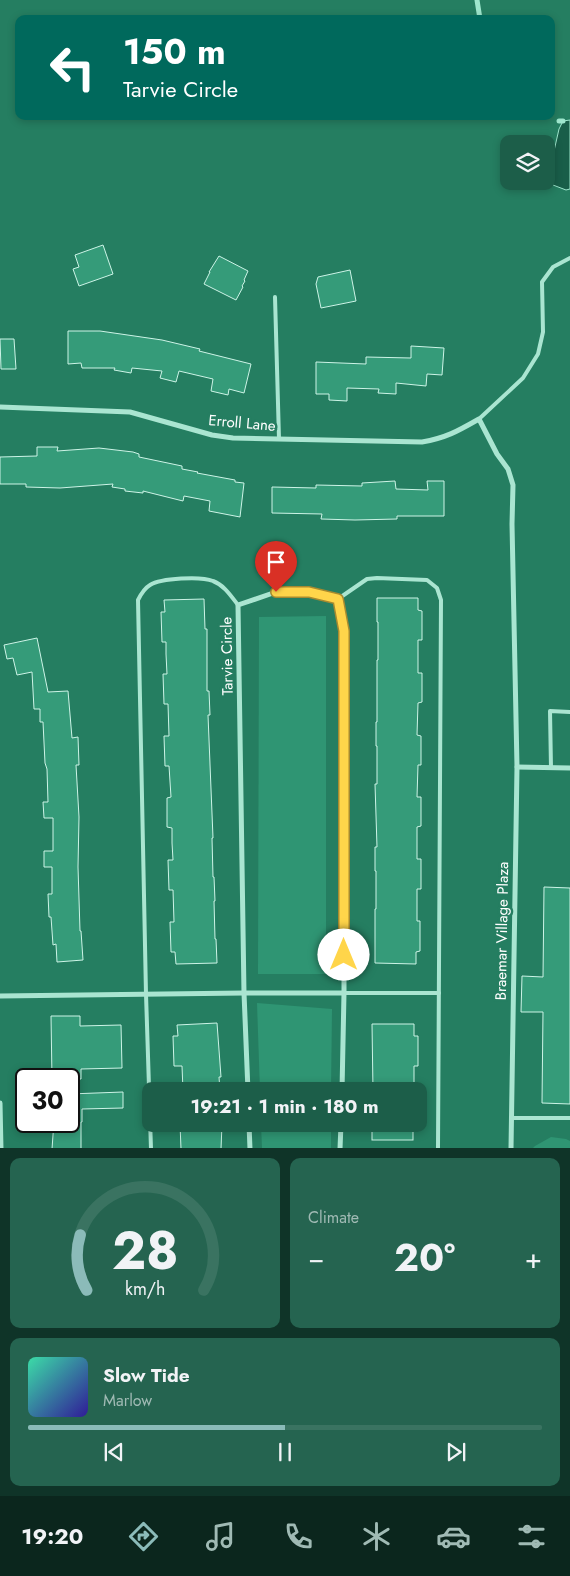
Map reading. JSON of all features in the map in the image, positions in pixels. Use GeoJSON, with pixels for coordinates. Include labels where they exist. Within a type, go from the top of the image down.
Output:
{"type":"FeatureCollection","features":[{"type":"Feature","properties":{"kind":"street","name":"Erroll Lane"},"geometry":{"type":"LineString","coordinates":[[0,407],[130,412],[212,435],[233,438],[422,442],[452,435],[479,419]]}},
{"type":"Feature","properties":{"kind":"street","name":"Braemar Village Plaza"},"geometry":{"type":"LineString","coordinates":[[479,419],[497,454],[508,469],[513,485],[512,524],[517,767],[511,1148]]}},
{"type":"Feature","properties":{"kind":"street","name":"Tarvie Circle"},"geometry":{"type":"LineString","coordinates":[[248,1082],[244,993],[238,605],[276,592],[309,592],[338,599]]}},
{"type":"Feature","properties":{"kind":"street"},"geometry":{"type":"LineString","coordinates":[[338,599],[344,631],[342,1082]]}},
{"type":"Feature","properties":{"kind":"street"},"geometry":{"type":"LineString","coordinates":[[517,767],[570,768]]}},
{"type":"Feature","properties":{"kind":"street"},"geometry":{"type":"LineString","coordinates":[[0,996],[344,993]]}},
{"type":"Feature","properties":{"kind":"street"},"geometry":{"type":"LineString","coordinates":[[0,1103],[1,1148]]}},
{"type":"Feature","properties":{"kind":"street"},"geometry":{"type":"LineString","coordinates":[[249,1132],[250,1148]]}},
{"type":"Feature","properties":{"kind":"street"},"geometry":{"type":"LineString","coordinates":[[340,1148],[341,1132]]}},
{"type":"Feature","properties":{"kind":"lane"},"geometry":{"type":"LineString","coordinates":[[479,419],[523,378],[538,354],[543,332],[542,282],[552,267],[570,258]]}},
{"type":"Feature","properties":{"kind":"lane"},"geometry":{"type":"LineString","coordinates":[[274,297],[279,439]]}},
{"type":"Feature","properties":{"kind":"lane"},"geometry":{"type":"LineString","coordinates":[[338,599],[367,579],[376,578],[427,580],[437,588],[441,600],[438,1148]]}},
{"type":"Feature","properties":{"kind":"lane"},"geometry":{"type":"LineString","coordinates":[[152,1148],[146,994],[138,600],[143,591],[160,580],[203,579],[214,581],[226,589],[238,605]]}},
{"type":"Feature","properties":{"kind":"lane"},"geometry":{"type":"LineString","coordinates":[[551,768],[550,711],[570,712]]}},
{"type":"Feature","properties":{"kind":"lane"},"geometry":{"type":"LineString","coordinates":[[344,993],[439,993]]}},
{"type":"Feature","properties":{"kind":"lane"},"geometry":{"type":"LineString","coordinates":[[511,1118],[570,1118]]}},
{"type":"Feature","properties":{"kind":"shaded area"},"geometry":{"type":"Polygon","coordinates":[[[570,120],[570,189],[566,190],[555,186],[555,147],[563,121],[570,120]]]}},
{"type":"Feature","properties":{"kind":"shaded area"},"geometry":{"type":"Polygon","coordinates":[[[326,616],[326,974],[258,974],[259,617],[326,616]]]}},
{"type":"Feature","properties":{"kind":"shaded area"},"geometry":{"type":"Polygon","coordinates":[[[257,1003],[332,1009],[331,1082],[260,1082],[257,1003]]]}},
{"type":"Feature","properties":{"kind":"shaded area"},"geometry":{"type":"Polygon","coordinates":[[[261,1132],[331,1132],[331,1148],[262,1148],[261,1132]]]}},
{"type":"Feature","properties":{"kind":"shaded area"},"geometry":{"type":"Polygon","coordinates":[[[551,1137],[570,1141],[570,1148],[533,1148],[551,1137]]]}},
{"type":"Feature","properties":{"kind":"building"},"geometry":{"type":"Polygon","coordinates":[[[103,245],[113,274],[79,286],[73,269],[79,267],[75,255],[103,245]]]}},
{"type":"Feature","properties":{"kind":"building"},"geometry":{"type":"Polygon","coordinates":[[[219,256],[248,271],[236,300],[204,284],[219,256]]]}},
{"type":"Feature","properties":{"kind":"building"},"geometry":{"type":"Polygon","coordinates":[[[350,270],[356,301],[321,308],[316,284],[318,277],[350,270]]]}},
{"type":"Feature","properties":{"kind":"building"},"geometry":{"type":"Polygon","coordinates":[[[68,331],[100,331],[162,340],[251,364],[244,393],[229,389],[228,395],[211,391],[213,379],[179,371],[176,382],[160,378],[162,371],[132,368],[131,373],[114,370],[115,368],[82,368],[81,363],[68,364],[68,331]]]}},
{"type":"Feature","properties":{"kind":"building"},"geometry":{"type":"Polygon","coordinates":[[[0,339],[14,339],[16,369],[1,369],[0,339]]]}},
{"type":"Feature","properties":{"kind":"building"},"geometry":{"type":"Polygon","coordinates":[[[411,346],[444,348],[442,375],[427,374],[426,386],[396,383],[396,394],[378,393],[379,389],[347,388],[347,401],[329,400],[329,394],[316,394],[316,362],[366,364],[366,357],[411,358],[411,346]]]}},
{"type":"Feature","properties":{"kind":"building"},"geometry":{"type":"Polygon","coordinates":[[[37,447],[58,447],[57,451],[99,448],[133,452],[139,454],[139,457],[182,466],[182,469],[244,483],[240,517],[209,511],[210,501],[184,496],[183,501],[143,491],[143,493],[125,491],[125,489],[112,487],[113,484],[60,488],[26,487],[26,484],[0,484],[0,457],[37,456],[37,447]]]}},
{"type":"Feature","properties":{"kind":"building"},"geometry":{"type":"Polygon","coordinates":[[[395,481],[396,489],[428,490],[427,481],[444,481],[444,516],[397,516],[397,519],[355,520],[321,519],[322,514],[272,513],[272,487],[316,488],[316,485],[362,486],[362,483],[395,481]]]}},
{"type":"Feature","properties":{"kind":"building"},"geometry":{"type":"Polygon","coordinates":[[[377,598],[418,598],[418,610],[422,611],[422,640],[418,640],[418,673],[422,673],[422,702],[418,703],[417,735],[421,736],[421,765],[418,765],[417,797],[421,797],[421,826],[417,827],[417,859],[421,859],[421,889],[417,889],[417,921],[420,921],[420,951],[416,952],[416,964],[375,963],[377,598]]]}},
{"type":"Feature","properties":{"kind":"building"},"geometry":{"type":"Polygon","coordinates":[[[204,599],[205,629],[207,629],[207,691],[209,691],[210,715],[208,715],[217,963],[176,964],[175,952],[171,952],[170,922],[174,922],[173,890],[169,890],[168,860],[173,860],[172,828],[167,827],[167,798],[171,797],[169,766],[165,766],[164,736],[169,736],[168,704],[164,704],[163,674],[167,674],[166,642],[162,642],[161,612],[165,612],[164,600],[204,599]]]}},
{"type":"Feature","properties":{"kind":"building"},"geometry":{"type":"Polygon","coordinates":[[[37,638],[48,692],[68,691],[72,738],[78,737],[79,765],[76,765],[79,817],[78,867],[83,960],[57,962],[56,944],[53,945],[51,917],[49,917],[48,894],[52,894],[52,867],[44,867],[44,851],[53,851],[53,818],[44,818],[43,802],[48,802],[43,722],[40,722],[40,709],[34,709],[32,672],[17,675],[13,658],[7,659],[4,645],[37,638]]]}},
{"type":"Feature","properties":{"kind":"building"},"geometry":{"type":"Polygon","coordinates":[[[544,887],[570,888],[570,1104],[542,1103],[543,1012],[521,1012],[522,976],[543,977],[544,887]]]}},
{"type":"Feature","properties":{"kind":"building"},"geometry":{"type":"Polygon","coordinates":[[[51,1016],[80,1016],[80,1026],[121,1025],[122,1068],[81,1069],[80,1079],[80,1068],[52,1068],[51,1016]]]}},
{"type":"Feature","properties":{"kind":"building"},"geometry":{"type":"Polygon","coordinates":[[[217,1023],[221,1077],[219,1077],[219,1082],[183,1082],[182,1066],[174,1066],[173,1036],[178,1036],[177,1025],[217,1023]]]}},
{"type":"Feature","properties":{"kind":"building"},"geometry":{"type":"Polygon","coordinates":[[[372,1024],[414,1024],[414,1036],[418,1036],[418,1066],[414,1066],[414,1082],[373,1082],[372,1024]]]}},
{"type":"Feature","properties":{"kind":"building"},"geometry":{"type":"Polygon","coordinates":[[[123,1092],[123,1108],[82,1109],[81,1148],[52,1148],[53,1133],[80,1133],[80,1094],[123,1092]]]}},
{"type":"Feature","properties":{"kind":"building"},"geometry":{"type":"Polygon","coordinates":[[[180,1132],[222,1132],[221,1148],[181,1148],[180,1132]]]}},
{"type":"Feature","properties":{"kind":"building"},"geometry":{"type":"Polygon","coordinates":[[[372,1132],[413,1132],[413,1140],[372,1140],[372,1132]]]}},
{"type":"Feature","properties":{"kind":"waterway"},"geometry":{"type":"LineString","coordinates":[[477,0],[479,15]]}},
{"type":"Feature","properties":{"kind":"route"},"geometry":{"type":"LineString","coordinates":[[276,592],[309,592],[338,599],[344,631],[344,955]]}}]}
